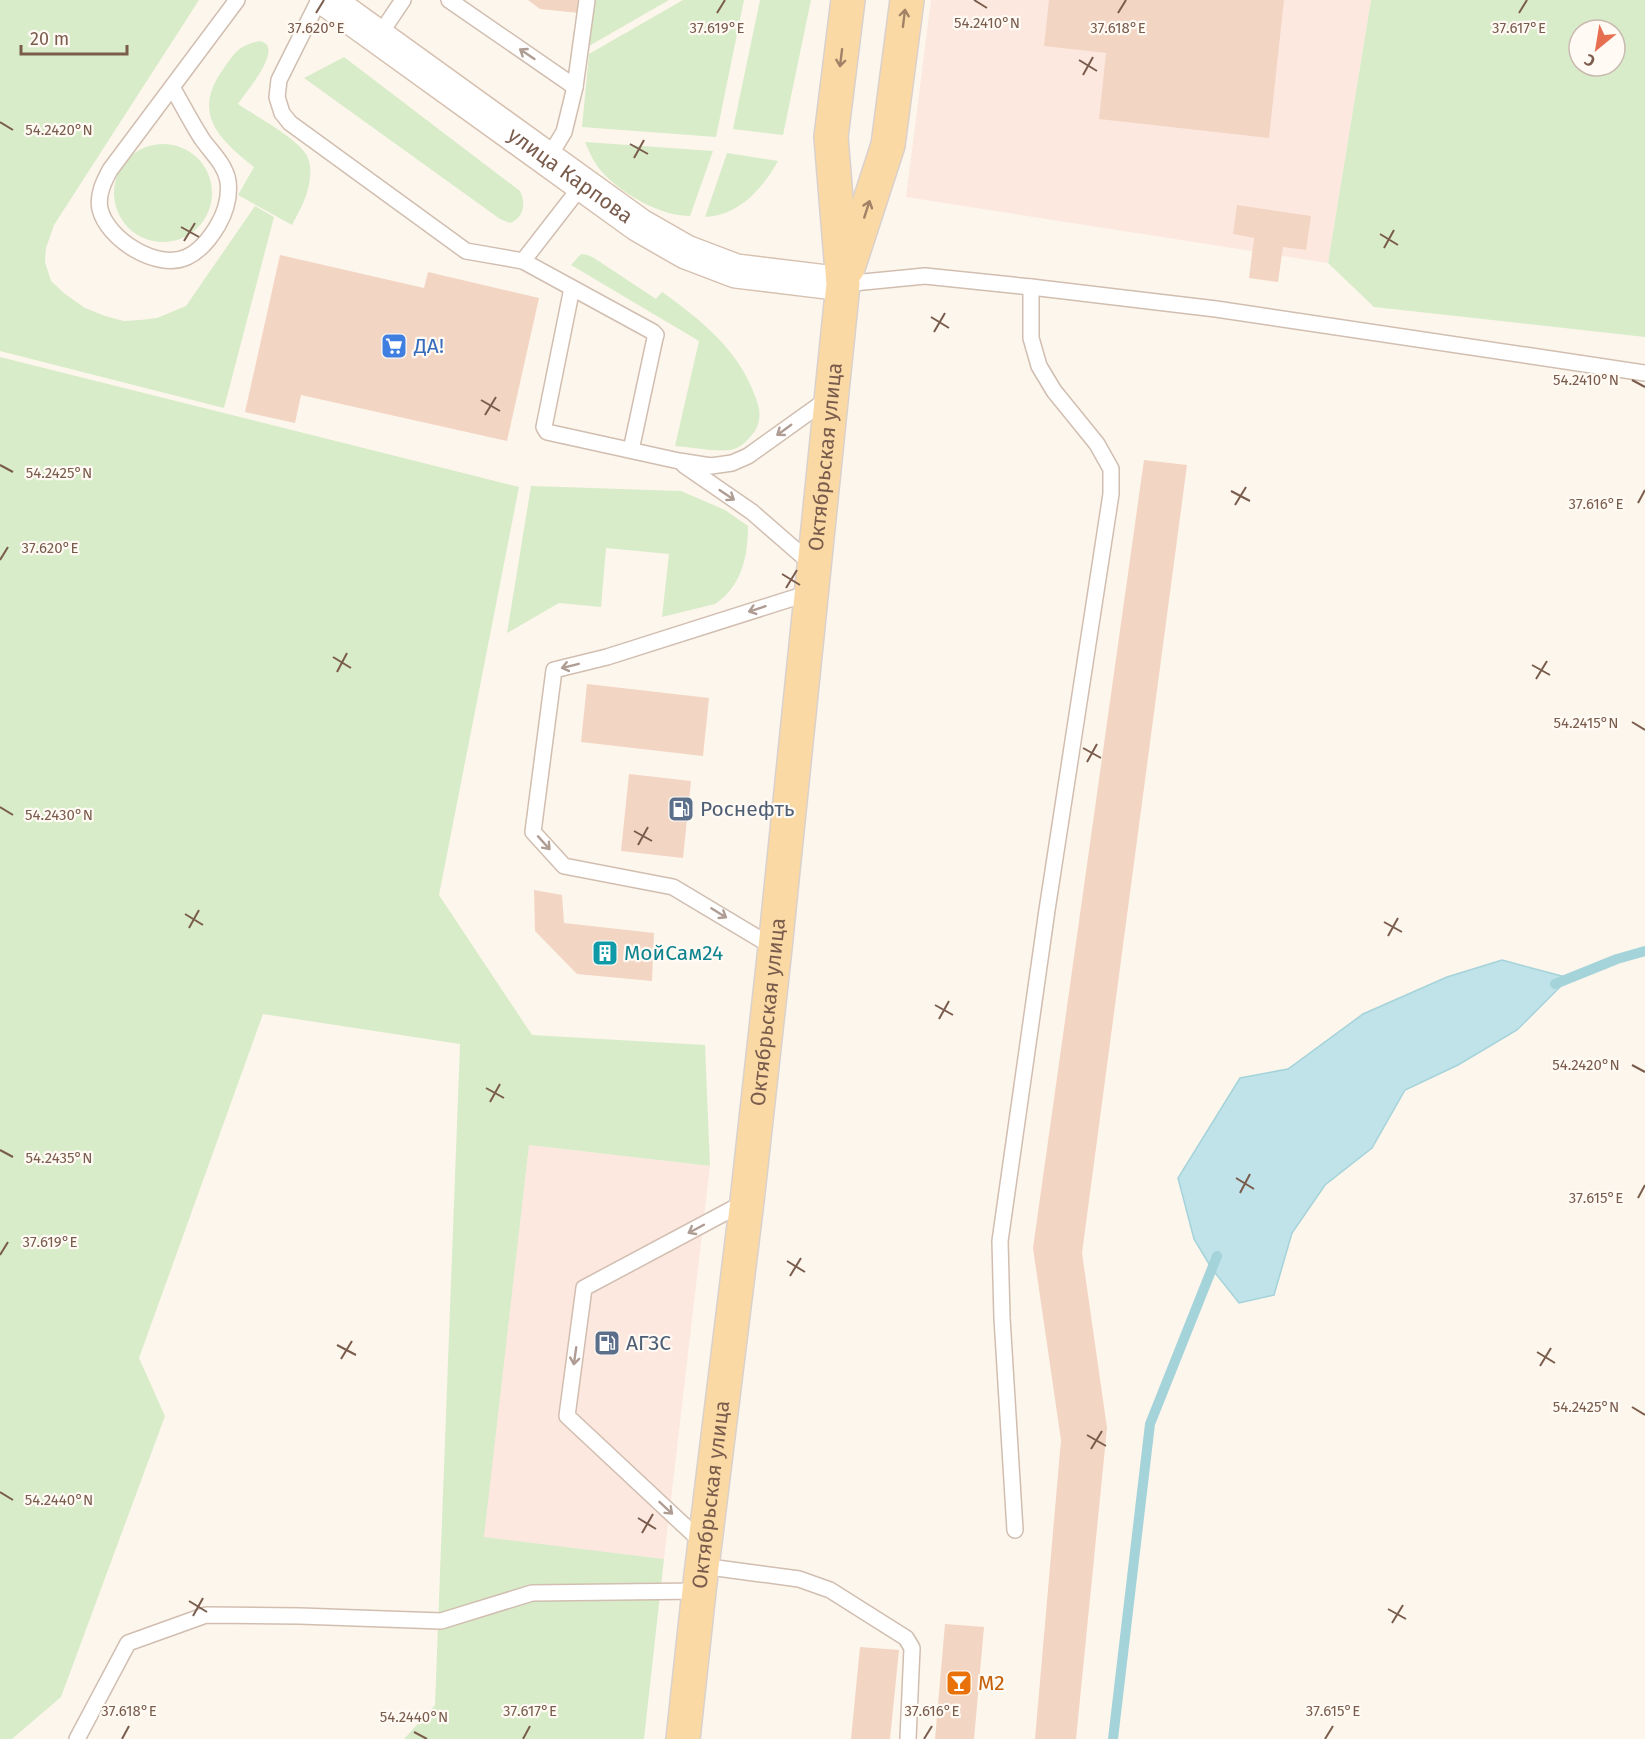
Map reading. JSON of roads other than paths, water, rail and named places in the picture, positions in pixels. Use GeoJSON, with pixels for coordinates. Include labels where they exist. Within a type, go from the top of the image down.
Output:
{"type":"FeatureCollection","features":[{"type":"Feature","properties":{"kind":"main road","name":"улица Карпова"},"geometry":{"type":"LineString","coordinates":[[327,0],[582,185],[639,225],[686,252],[736,271],[843,284]]}},
{"type":"Feature","properties":{"kind":"main road","name":"Октябрьская улица"},"geometry":{"type":"LineString","coordinates":[[683,1739],[775,948],[843,284],[831,137],[848,0]]}},
{"type":"Feature","properties":{"kind":"main road","name":"Октябрьская улица"},"geometry":{"type":"LineString","coordinates":[[843,284],[888,145],[907,0]]}},
{"type":"Feature","properties":{"kind":"lane"},"geometry":{"type":"LineString","coordinates":[[172,87],[201,137],[223,168],[228,181],[225,211],[217,228],[198,250],[175,261],[146,255],[114,233],[100,210],[102,187],[110,170],[172,87],[237,0]]}},
{"type":"Feature","properties":{"kind":"lane"},"geometry":{"type":"LineString","coordinates":[[319,0],[279,80],[277,98],[285,119],[466,251],[524,261],[652,331],[655,334],[631,450]]}},
{"type":"Feature","properties":{"kind":"lane"},"geometry":{"type":"LineString","coordinates":[[378,37],[403,0]]}},
{"type":"Feature","properties":{"kind":"lane"},"geometry":{"type":"LineString","coordinates":[[449,0],[575,87]]}},
{"type":"Feature","properties":{"kind":"lane"},"geometry":{"type":"LineString","coordinates":[[547,160],[564,132],[575,87],[587,0]]}},
{"type":"Feature","properties":{"kind":"lane"},"geometry":{"type":"LineString","coordinates":[[524,261],[582,185]]}},
{"type":"Feature","properties":{"kind":"lane"},"geometry":{"type":"LineString","coordinates":[[843,284],[925,276],[1031,287],[1216,309],[1645,373]]}},
{"type":"Feature","properties":{"kind":"lane"},"geometry":{"type":"LineString","coordinates":[[1015,1530],[1002,1318],[1000,1241],[1047,910],[1111,494],[1111,469],[1097,444],[1054,391],[1039,366],[1031,338],[1031,287]]}},
{"type":"Feature","properties":{"kind":"lane"},"geometry":{"type":"LineString","coordinates":[[572,288],[544,429],[547,432],[711,466],[740,461],[832,396]]}},
{"type":"Feature","properties":{"kind":"lane"},"geometry":{"type":"LineString","coordinates":[[679,461],[752,512],[814,579],[607,657],[554,670],[533,832],[564,866],[673,886],[775,948]]}},
{"type":"Feature","properties":{"kind":"lane"},"geometry":{"type":"LineString","coordinates":[[702,1567],[567,1416],[584,1288],[747,1201]]}},
{"type":"Feature","properties":{"kind":"lane"},"geometry":{"type":"LineString","coordinates":[[77,1739],[128,1643],[206,1615],[441,1621],[532,1593],[702,1567],[799,1579],[830,1590],[906,1638],[912,1648],[908,1739]]}},
{"type":"Feature","properties":{"kind":"water"},"geometry":{"type":"Polygon","coordinates":[[[1502,960],[1569,978],[1517,1030],[1458,1065],[1405,1090],[1372,1148],[1325,1185],[1292,1233],[1274,1295],[1239,1303],[1212,1269],[1194,1239],[1178,1178],[1240,1078],[1288,1069],[1363,1014],[1447,977],[1502,960]]]}},
{"type":"Feature","properties":{"kind":"waterway"},"geometry":{"type":"LineString","coordinates":[[1555,984],[1617,959],[1645,951]]}},
{"type":"Feature","properties":{"kind":"waterway"},"geometry":{"type":"LineString","coordinates":[[1113,1739],[1150,1424],[1217,1256]]}},
{"type":"Feature","properties":{"kind":"place","name":"ДА!"},"geometry":{"type":"Point","coordinates":[394,346]}},
{"type":"Feature","properties":{"kind":"place","name":"Роснефть"},"geometry":{"type":"Point","coordinates":[681,809]}},
{"type":"Feature","properties":{"kind":"place","name":"МойСам24"},"geometry":{"type":"Point","coordinates":[605,953]}},
{"type":"Feature","properties":{"kind":"place","name":"АГЗС"},"geometry":{"type":"Point","coordinates":[607,1343]}},
{"type":"Feature","properties":{"kind":"place","name":"М2"},"geometry":{"type":"Point","coordinates":[959,1683]}}]}
